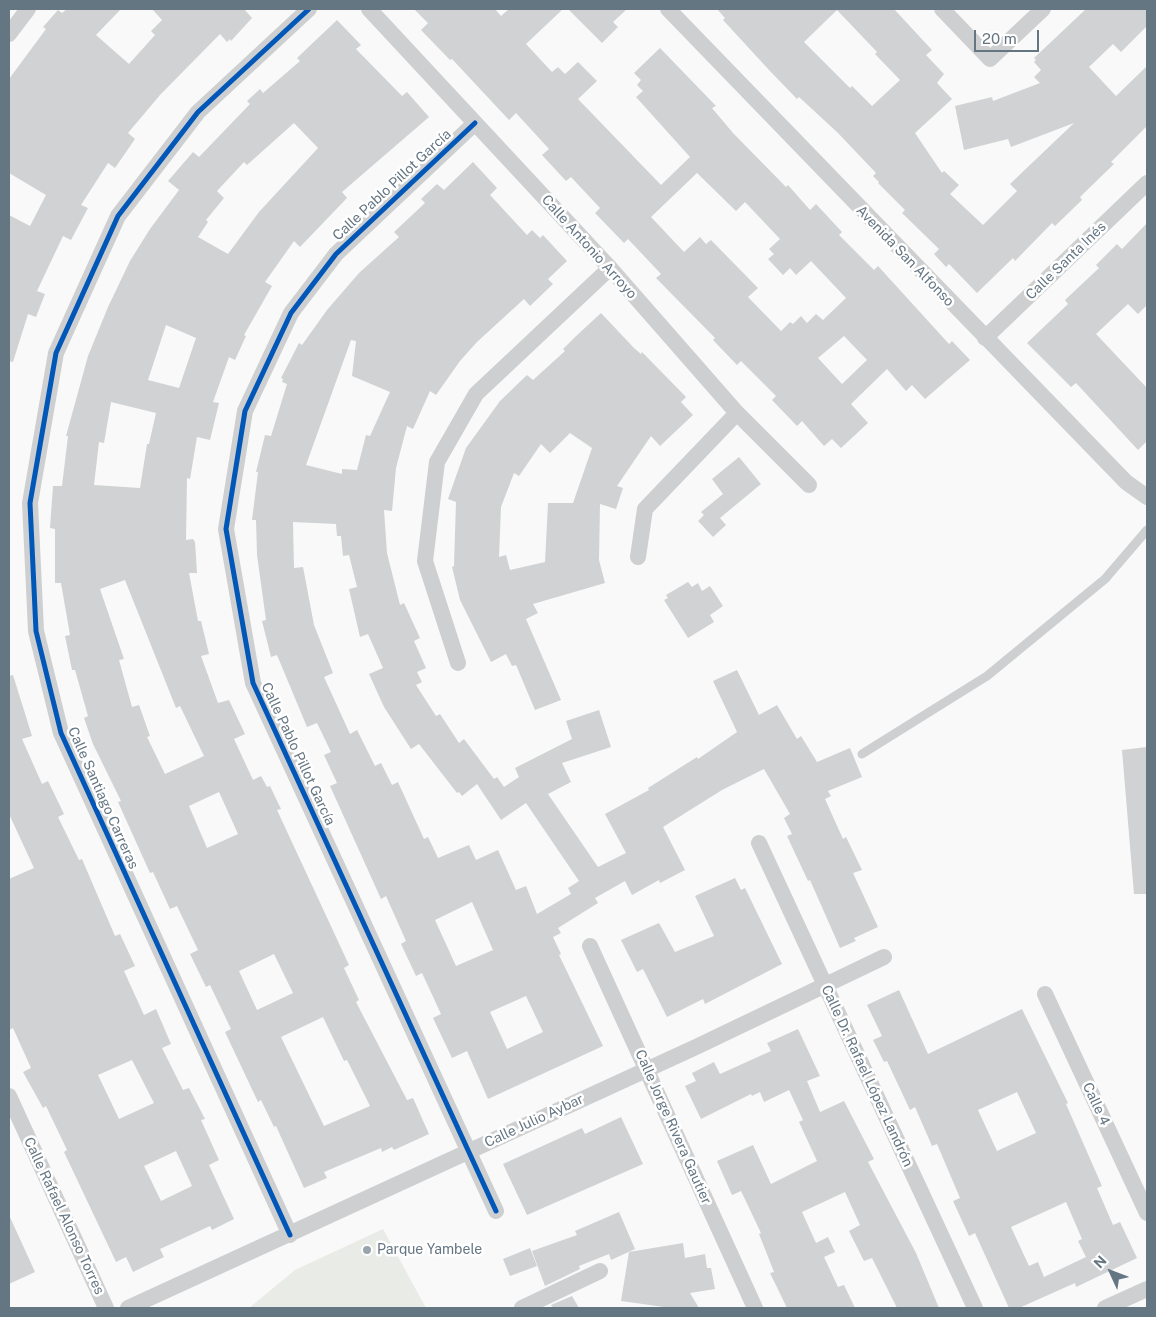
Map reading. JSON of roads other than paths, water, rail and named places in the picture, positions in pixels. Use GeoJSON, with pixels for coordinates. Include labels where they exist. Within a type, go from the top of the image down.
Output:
{"type":"FeatureCollection","features":[{"type":"Feature","properties":{"kind":"street"},"geometry":{"type":"LineString","coordinates":[[9,34],[28,9]]}},
{"type":"Feature","properties":{"kind":"street","name":"Calle Santiago Carreras"},"geometry":{"type":"LineString","coordinates":[[290,1235],[61,733],[36,631],[30,503],[56,353],[118,216],[198,112],[309,9]]}},
{"type":"Feature","properties":{"kind":"street","name":"Calle Antonio Arroyo"},"geometry":{"type":"LineString","coordinates":[[369,9],[610,268],[737,413],[810,484]]}},
{"type":"Feature","properties":{"kind":"street","name":"Avenida San Alfonso"},"geometry":{"type":"LineString","coordinates":[[668,9],[984,338],[1126,482],[1147,497]]}},
{"type":"Feature","properties":{"kind":"street"},"geometry":{"type":"LineString","coordinates":[[942,9],[990,59],[1043,9]]}},
{"type":"Feature","properties":{"kind":"street","name":"Calle Pablo Pillot García"},"geometry":{"type":"LineString","coordinates":[[475,123],[336,254],[291,313],[245,411],[226,530],[253,682],[496,1211]]}},
{"type":"Feature","properties":{"kind":"street","name":"Calle Santa Inés"},"geometry":{"type":"LineString","coordinates":[[984,338],[1147,183]]}},
{"type":"Feature","properties":{"kind":"street"},"geometry":{"type":"LineString","coordinates":[[458,663],[426,561],[437,462],[476,394],[610,268]]}},
{"type":"Feature","properties":{"kind":"street"},"geometry":{"type":"LineString","coordinates":[[638,557],[645,509],[737,413]]}},
{"type":"Feature","properties":{"kind":"street","name":"Calle Dr. Rafael López Landrón"},"geometry":{"type":"LineString","coordinates":[[759,843],[975,1308]]}},
{"type":"Feature","properties":{"kind":"street","name":"Calle Jorge Rivera Gautier"},"geometry":{"type":"LineString","coordinates":[[590,946],[755,1308]]}},
{"type":"Feature","properties":{"kind":"street","name":"Calle Julio Aybar"},"geometry":{"type":"LineString","coordinates":[[128,1308],[290,1235],[826,986],[884,957]]}},
{"type":"Feature","properties":{"kind":"street","name":"Calle 4"},"geometry":{"type":"LineString","coordinates":[[1045,994],[1147,1213]]}},
{"type":"Feature","properties":{"kind":"street","name":"Calle Rafael Alonso Torres"},"geometry":{"type":"LineString","coordinates":[[9,1096],[106,1308]]}},
{"type":"Feature","properties":{"kind":"street"},"geometry":{"type":"LineString","coordinates":[[522,1308],[600,1272]]}},
{"type":"Feature","properties":{"kind":"street"},"geometry":{"type":"LineString","coordinates":[[1104,1308],[1147,1289]]}},
{"type":"Feature","properties":{"kind":"lane"},"geometry":{"type":"LineString","coordinates":[[862,754],[987,676],[1105,579],[1147,530]]}},
{"type":"Feature","properties":{"kind":"place","name":"Parque Yambele"},"geometry":{"type":"Point","coordinates":[367,1250]}}]}
